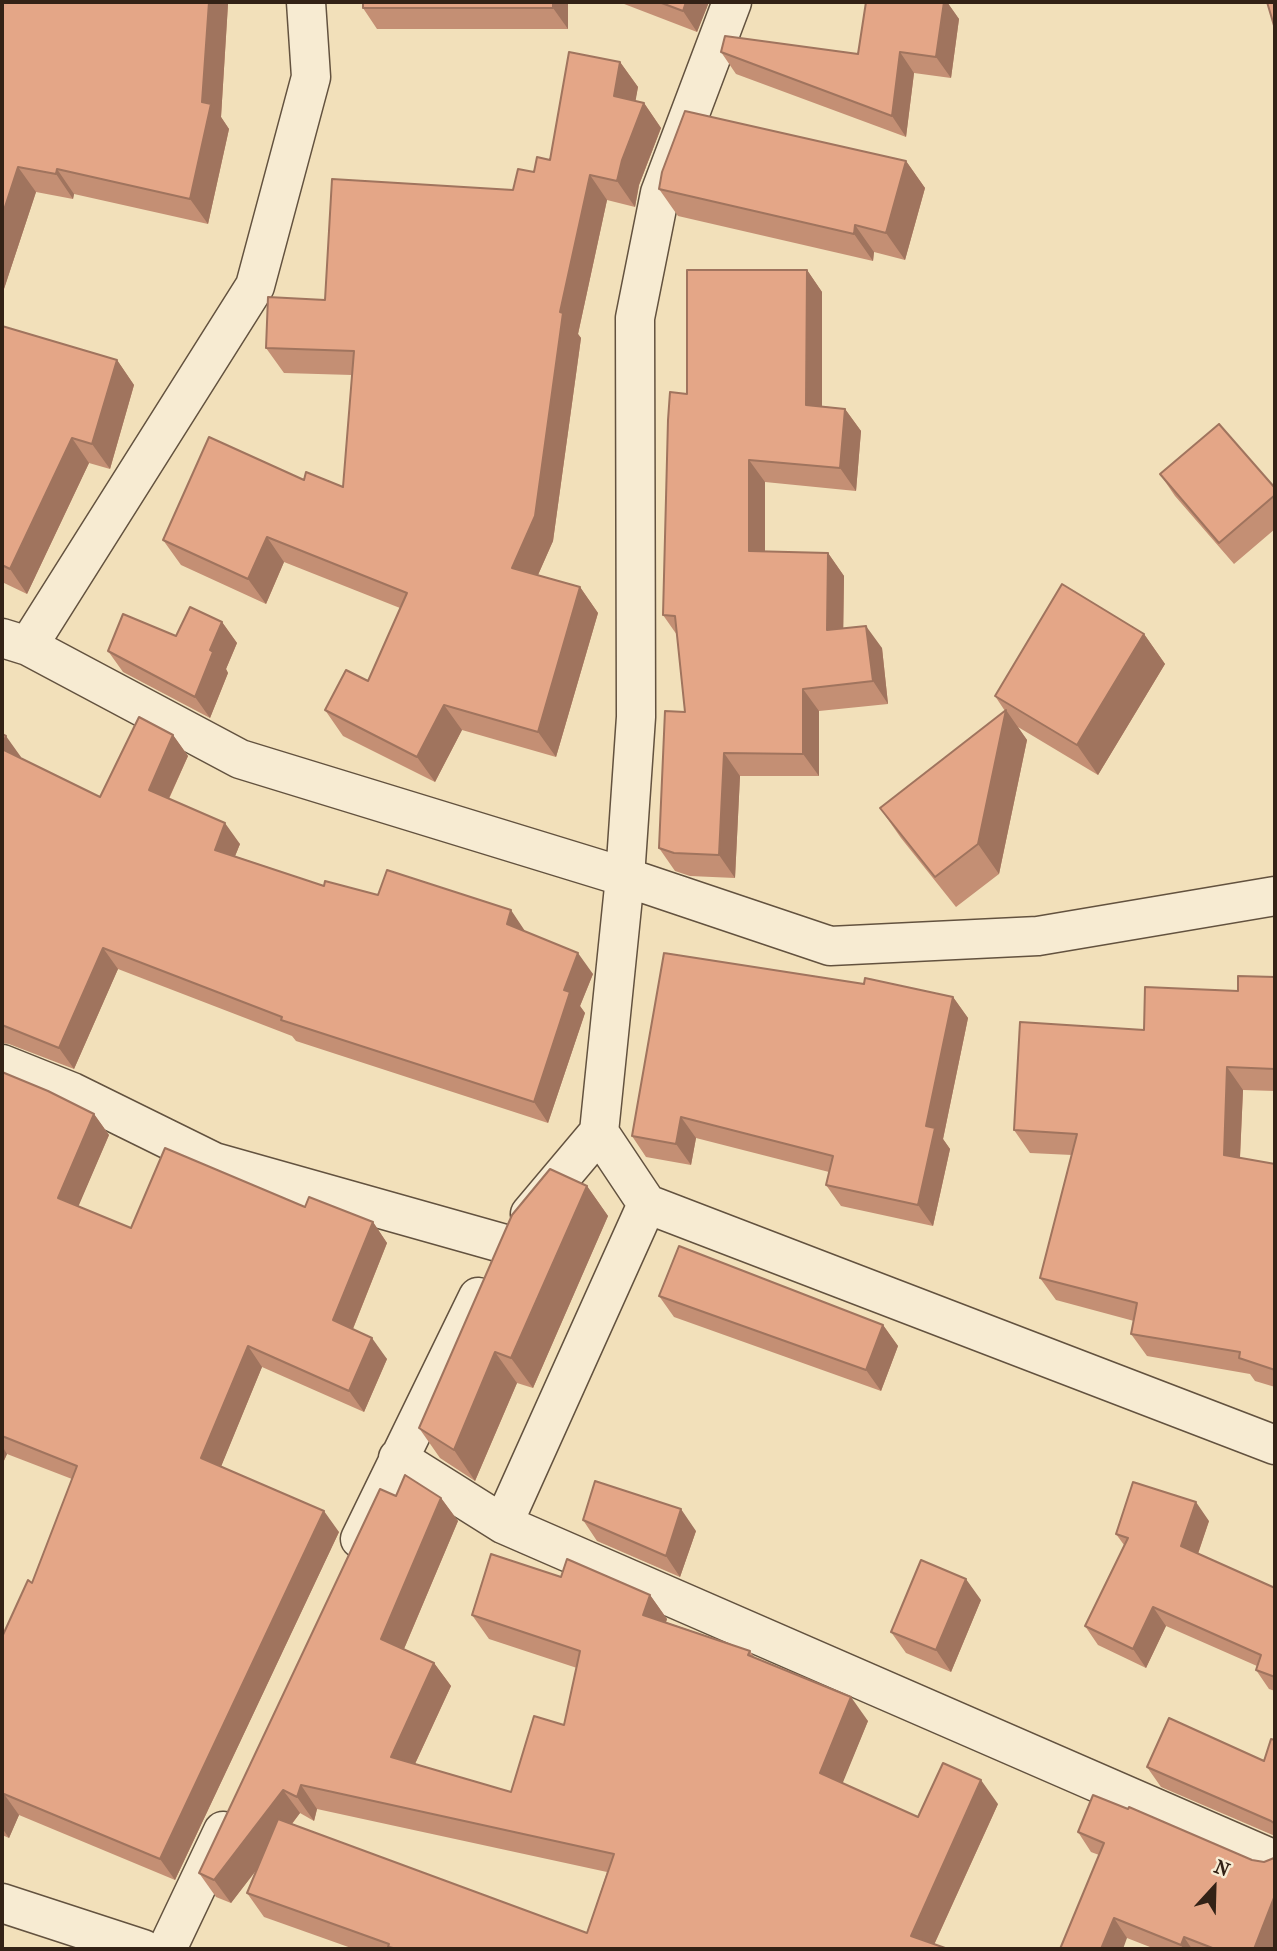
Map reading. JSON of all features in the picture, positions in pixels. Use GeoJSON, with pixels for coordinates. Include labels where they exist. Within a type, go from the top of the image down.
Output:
{"type":"FeatureCollection","features":[{"type":"Feature","properties":{"kind":"street"},"geometry":{"type":"LineString","coordinates":[[306,2],[311,77],[256,286],[15,642],[240,759],[625,877],[830,946],[1038,936],[1275,896]]}},
{"type":"Feature","properties":{"kind":"street"},"geometry":{"type":"LineString","coordinates":[[345,1572],[398,1458],[505,1244],[599,1132],[625,877],[636,717],[635,318],[660,193],[732,2]]}},
{"type":"Feature","properties":{"kind":"street"},"geometry":{"type":"LineString","coordinates":[[2,1064],[72,1093],[214,1162],[505,1244]]}},
{"type":"Feature","properties":{"kind":"street"},"geometry":{"type":"LineString","coordinates":[[599,1132],[647,1204],[1275,1445]]}},
{"type":"Feature","properties":{"kind":"street"},"geometry":{"type":"LineString","coordinates":[[503,1524],[647,1204]]}},
{"type":"Feature","properties":{"kind":"street"},"geometry":{"type":"LineString","coordinates":[[398,1458],[503,1524],[1275,1860]]}},
{"type":"Feature","properties":{"kind":"street"},"geometry":{"type":"LineString","coordinates":[[167,1949],[238,1798]]}},
{"type":"Feature","properties":{"kind":"street"},"geometry":{"type":"LineString","coordinates":[[2,1903],[143,1949]]}},
{"type":"Feature","properties":{"kind":"building"},"geometry":{"type":"Polygon","coordinates":[[[2,2],[209,2],[202,102],[211,104],[190,199],[57,169],[56,174],[18,167],[2,216],[2,2]]]}},
{"type":"Feature","properties":{"kind":"building"},"geometry":{"type":"Polygon","coordinates":[[[363,2],[553,2],[553,8],[363,8],[363,2]]]}},
{"type":"Feature","properties":{"kind":"building"},"geometry":{"type":"Polygon","coordinates":[[[659,2],[686,2],[683,11],[659,2]]]}},
{"type":"Feature","properties":{"kind":"building"},"geometry":{"type":"Polygon","coordinates":[[[866,2],[944,2],[936,57],[900,52],[892,116],[721,52],[725,36],[858,54],[866,2]]]}},
{"type":"Feature","properties":{"kind":"building"},"geometry":{"type":"Polygon","coordinates":[[[1267,2],[1275,2],[1275,29],[1267,2]]]}},
{"type":"Feature","properties":{"kind":"building"},"geometry":{"type":"Polygon","coordinates":[[[569,52],[620,62],[614,96],[644,103],[622,160],[617,181],[590,175],[560,312],[563,313],[535,516],[512,568],[580,587],[538,732],[444,705],[417,757],[325,710],[346,670],[368,681],[407,593],[267,537],[248,579],[163,540],[209,437],[304,480],[306,472],[343,487],[354,351],[266,348],[268,297],[325,300],[332,179],[513,190],[518,169],[534,172],[537,157],[550,160],[569,52]]]}},
{"type":"Feature","properties":{"kind":"building"},"geometry":{"type":"Polygon","coordinates":[[[685,111],[906,161],[886,233],[855,225],[854,234],[659,189],[662,172],[685,111]]]}},
{"type":"Feature","properties":{"kind":"building"},"geometry":{"type":"Polygon","coordinates":[[[687,270],[807,270],[806,405],[845,409],[840,468],[749,460],[749,551],[828,553],[827,630],[866,626],[873,681],[803,689],[803,754],[724,753],[719,855],[674,853],[659,848],[665,711],[685,712],[675,616],[663,615],[670,392],[687,394],[687,270]]]}},
{"type":"Feature","properties":{"kind":"building"},"geometry":{"type":"Polygon","coordinates":[[[2,326],[117,360],[92,444],[72,438],[10,569],[2,565],[2,326]]]}},
{"type":"Feature","properties":{"kind":"building"},"geometry":{"type":"Polygon","coordinates":[[[1219,424],[1275,488],[1275,495],[1219,543],[1160,474],[1219,424]]]}},
{"type":"Feature","properties":{"kind":"building"},"geometry":{"type":"Polygon","coordinates":[[[1062,584],[1144,634],[1077,745],[995,696],[1062,584]]]}},
{"type":"Feature","properties":{"kind":"building"},"geometry":{"type":"Polygon","coordinates":[[[190,607],[222,622],[195,697],[108,651],[123,614],[176,636],[190,607]]]}},
{"type":"Feature","properties":{"kind":"building"},"geometry":{"type":"Polygon","coordinates":[[[1006,710],[978,844],[935,877],[880,808],[1006,710]]]}},
{"type":"Feature","properties":{"kind":"building"},"geometry":{"type":"Polygon","coordinates":[[[139,717],[173,735],[149,790],[225,823],[215,850],[324,886],[325,881],[378,895],[387,870],[511,910],[507,924],[578,953],[564,990],[570,992],[534,1102],[281,1020],[282,1017],[103,948],[59,1048],[2,1025],[2,749],[100,797],[139,717]]]}},
{"type":"Feature","properties":{"kind":"building"},"geometry":{"type":"Polygon","coordinates":[[[664,953],[864,984],[865,978],[953,997],[926,1126],[935,1128],[918,1205],[826,1185],[833,1156],[681,1117],[676,1144],[632,1136],[664,953]]]}},
{"type":"Feature","properties":{"kind":"building"},"geometry":{"type":"Polygon","coordinates":[[[1238,976],[1275,977],[1275,1069],[1227,1067],[1224,1155],[1275,1164],[1275,1370],[1239,1358],[1240,1352],[1131,1334],[1137,1303],[1040,1278],[1077,1134],[1014,1130],[1020,1022],[1144,1030],[1145,987],[1238,991],[1238,976]]]}},
{"type":"Feature","properties":{"kind":"building"},"geometry":{"type":"Polygon","coordinates":[[[2,1072],[94,1114],[58,1198],[131,1228],[165,1148],[305,1207],[309,1197],[373,1222],[333,1320],[372,1338],[349,1391],[248,1346],[201,1458],[324,1511],[160,1859],[4,1794],[2,1799],[2,1637],[28,1580],[32,1583],[77,1466],[2,1436],[2,1072]]]}},
{"type":"Feature","properties":{"kind":"building"},"geometry":{"type":"Polygon","coordinates":[[[550,1169],[587,1186],[511,1358],[495,1352],[454,1450],[419,1428],[512,1215],[550,1169]]]}},
{"type":"Feature","properties":{"kind":"building"},"geometry":{"type":"Polygon","coordinates":[[[679,1246],[883,1325],[866,1370],[659,1296],[679,1246]]]}},
{"type":"Feature","properties":{"kind":"building"},"geometry":{"type":"Polygon","coordinates":[[[405,1475],[441,1498],[381,1639],[434,1663],[391,1757],[511,1792],[534,1716],[564,1725],[580,1651],[472,1615],[491,1554],[561,1577],[567,1559],[650,1595],[643,1615],[750,1651],[748,1655],[851,1697],[820,1773],[918,1817],[943,1763],[981,1780],[911,1936],[948,1949],[388,1947],[389,1944],[247,1893],[278,1819],[587,1933],[614,1854],[301,1785],[297,1797],[283,1790],[214,1880],[199,1873],[380,1489],[396,1496],[405,1475]]]}},
{"type":"Feature","properties":{"kind":"building"},"geometry":{"type":"Polygon","coordinates":[[[595,1481],[681,1509],[666,1556],[583,1520],[595,1481]]]}},
{"type":"Feature","properties":{"kind":"building"},"geometry":{"type":"Polygon","coordinates":[[[1133,1482],[1196,1502],[1181,1546],[1275,1588],[1275,1677],[1256,1670],[1261,1655],[1153,1607],[1133,1649],[1085,1626],[1128,1538],[1116,1534],[1133,1482]]]}},
{"type":"Feature","properties":{"kind":"building"},"geometry":{"type":"Polygon","coordinates":[[[921,1560],[966,1579],[936,1650],[891,1632],[921,1560]]]}},
{"type":"Feature","properties":{"kind":"building"},"geometry":{"type":"Polygon","coordinates":[[[1169,1718],[1264,1761],[1271,1739],[1275,1740],[1275,1824],[1147,1767],[1169,1718]]]}},
{"type":"Feature","properties":{"kind":"building"},"geometry":{"type":"Polygon","coordinates":[[[1093,1795],[1128,1809],[1129,1807],[1252,1860],[1264,1862],[1275,1856],[1275,1895],[1254,1949],[1215,1949],[1184,1937],[1181,1945],[1114,1918],[1101,1949],[1060,1949],[1104,1843],[1078,1832],[1093,1795]]]}}]}
